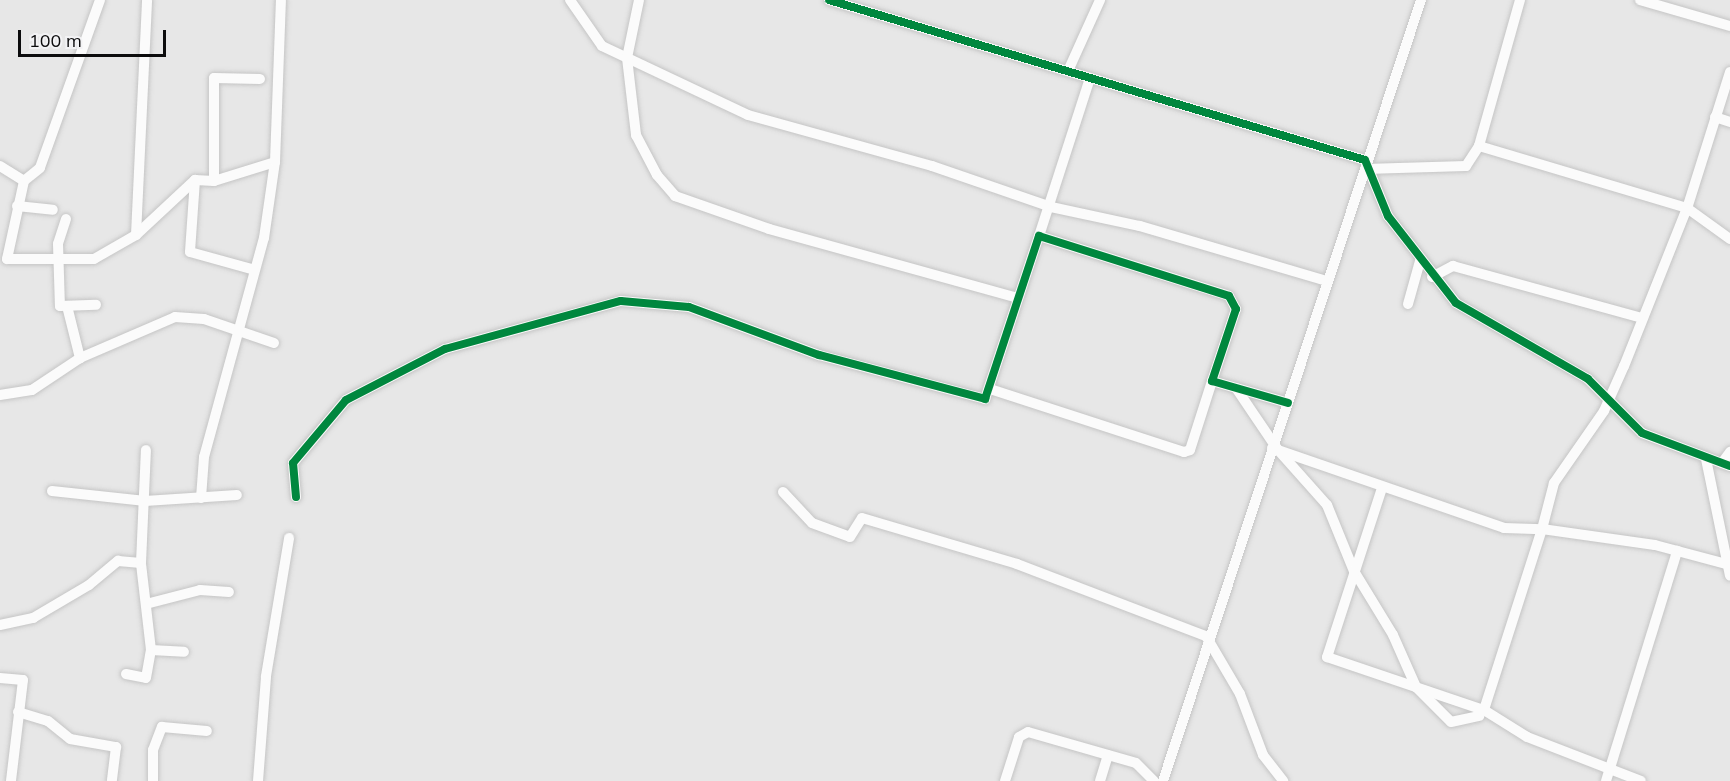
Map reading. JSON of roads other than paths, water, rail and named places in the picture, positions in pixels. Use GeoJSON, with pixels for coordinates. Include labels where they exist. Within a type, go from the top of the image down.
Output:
{"type":"FeatureCollection","features":[{"type":"Feature","properties":{"kind":"street"},"geometry":{"type":"LineString","coordinates":[[100,0],[40,168],[24,181],[7,259],[94,259],[136,235],[195,180],[214,181],[275,162]]}},
{"type":"Feature","properties":{"kind":"street"},"geometry":{"type":"LineString","coordinates":[[136,235],[147,0]]}},
{"type":"Feature","properties":{"kind":"street"},"geometry":{"type":"LineString","coordinates":[[201,498],[204,457],[255,270],[275,162],[281,0]]}},
{"type":"Feature","properties":{"kind":"street"},"geometry":{"type":"LineString","coordinates":[[570,0],[589,32],[627,58],[748,116],[932,166],[1051,207],[1140,226],[1327,281]]}},
{"type":"Feature","properties":{"kind":"street"},"geometry":{"type":"LineString","coordinates":[[639,0],[627,58],[636,135],[657,175],[675,196],[769,229],[1017,298]]}},
{"type":"Feature","properties":{"kind":"street"},"geometry":{"type":"LineString","coordinates":[[829,0],[1068,71],[1365,165],[1466,166],[1479,146],[1520,0]]}},
{"type":"Feature","properties":{"kind":"street"},"geometry":{"type":"LineString","coordinates":[[1068,71],[1100,0]]}},
{"type":"Feature","properties":{"kind":"street"},"geometry":{"type":"LineString","coordinates":[[1163,781],[1206,636],[1275,446],[1327,281],[1421,0]]}},
{"type":"Feature","properties":{"kind":"street"},"geometry":{"type":"LineString","coordinates":[[1640,0],[1730,26]]}},
{"type":"Feature","properties":{"kind":"street"},"geometry":{"type":"LineString","coordinates":[[1481,713],[1542,529],[1554,483],[1610,399],[1687,208],[1730,72]]}},
{"type":"Feature","properties":{"kind":"street"},"geometry":{"type":"LineString","coordinates":[[214,181],[214,78],[260,79]]}},
{"type":"Feature","properties":{"kind":"street"},"geometry":{"type":"LineString","coordinates":[[296,497],[293,463],[346,400],[445,349],[621,301],[689,307],[819,355],[985,399],[1017,298],[1051,207],[1090,78]]}},
{"type":"Feature","properties":{"kind":"street"},"geometry":{"type":"LineString","coordinates":[[1715,117],[1730,122]]}},
{"type":"Feature","properties":{"kind":"street"},"geometry":{"type":"LineString","coordinates":[[1479,146],[1687,208],[1730,239]]}},
{"type":"Feature","properties":{"kind":"street"},"geometry":{"type":"LineString","coordinates":[[1365,165],[1388,216],[1432,277],[1456,303],[1570,368],[1610,399],[1642,433],[1706,459],[1726,464],[1730,452]]}},
{"type":"Feature","properties":{"kind":"street"},"geometry":{"type":"LineString","coordinates":[[0,166],[24,181]]}},
{"type":"Feature","properties":{"kind":"street"},"geometry":{"type":"LineString","coordinates":[[195,180],[190,252],[255,270]]}},
{"type":"Feature","properties":{"kind":"street"},"geometry":{"type":"LineString","coordinates":[[17,206],[52,210]]}},
{"type":"Feature","properties":{"kind":"street"},"geometry":{"type":"LineString","coordinates":[[66,219],[58,259],[60,306],[96,305]]}},
{"type":"Feature","properties":{"kind":"street"},"geometry":{"type":"LineString","coordinates":[[990,389],[1184,452],[1190,450],[1236,309],[1229,296],[1039,236]]}},
{"type":"Feature","properties":{"kind":"street"},"geometry":{"type":"LineString","coordinates":[[1408,304],[1420,261]]}},
{"type":"Feature","properties":{"kind":"street"},"geometry":{"type":"LineString","coordinates":[[1432,277],[1453,266],[1642,318]]}},
{"type":"Feature","properties":{"kind":"street"},"geometry":{"type":"LineString","coordinates":[[67,306],[80,358]]}},
{"type":"Feature","properties":{"kind":"street"},"geometry":{"type":"LineString","coordinates":[[0,395],[32,390],[80,358],[175,317],[238,328],[274,343]]}},
{"type":"Feature","properties":{"kind":"street"},"geometry":{"type":"LineString","coordinates":[[1212,381],[1288,403]]}},
{"type":"Feature","properties":{"kind":"street"},"geometry":{"type":"LineString","coordinates":[[1236,388],[1275,446],[1327,505],[1354,571],[1393,635],[1416,687],[1451,722],[1481,713]]}},
{"type":"Feature","properties":{"kind":"street"},"geometry":{"type":"LineString","coordinates":[[1275,446],[1382,488],[1504,528],[1542,529],[1677,551],[1729,564]]}},
{"type":"Feature","properties":{"kind":"street"},"geometry":{"type":"LineString","coordinates":[[126,674],[146,678],[151,650],[141,563],[146,450]]}},
{"type":"Feature","properties":{"kind":"street"},"geometry":{"type":"LineString","coordinates":[[1706,459],[1730,576]]}},
{"type":"Feature","properties":{"kind":"street"},"geometry":{"type":"LineString","coordinates":[[1382,488],[1327,657],[1416,687],[1481,713],[1527,738],[1641,781]]}},
{"type":"Feature","properties":{"kind":"street"},"geometry":{"type":"LineString","coordinates":[[52,491],[145,501],[237,495]]}},
{"type":"Feature","properties":{"kind":"street"},"geometry":{"type":"LineString","coordinates":[[783,492],[812,523],[850,537],[862,518],[916,533],[1017,564],[1206,636],[1240,694],[1263,755],[1283,781]]}},
{"type":"Feature","properties":{"kind":"street"},"geometry":{"type":"LineString","coordinates":[[258,781],[266,676],[289,538]]}},
{"type":"Feature","properties":{"kind":"street"},"geometry":{"type":"LineString","coordinates":[[1606,781],[1677,551]]}},
{"type":"Feature","properties":{"kind":"street"},"geometry":{"type":"LineString","coordinates":[[0,625],[33,618],[89,585],[118,561],[141,563]]}},
{"type":"Feature","properties":{"kind":"street"},"geometry":{"type":"LineString","coordinates":[[146,604],[200,590],[229,592]]}},
{"type":"Feature","properties":{"kind":"street"},"geometry":{"type":"LineString","coordinates":[[151,650],[184,652]]}},
{"type":"Feature","properties":{"kind":"street"},"geometry":{"type":"LineString","coordinates":[[0,678],[23,680],[11,781]]}},
{"type":"Feature","properties":{"kind":"street"},"geometry":{"type":"LineString","coordinates":[[18,712],[48,721],[70,739],[116,747],[112,781]]}},
{"type":"Feature","properties":{"kind":"street"},"geometry":{"type":"LineString","coordinates":[[153,781],[153,750],[162,728],[207,731]]}},
{"type":"Feature","properties":{"kind":"street"},"geometry":{"type":"LineString","coordinates":[[1005,781],[1019,737],[1028,732],[1145,768],[1154,781]]}},
{"type":"Feature","properties":{"kind":"street"},"geometry":{"type":"LineString","coordinates":[[1100,781],[1108,755]]}}]}
